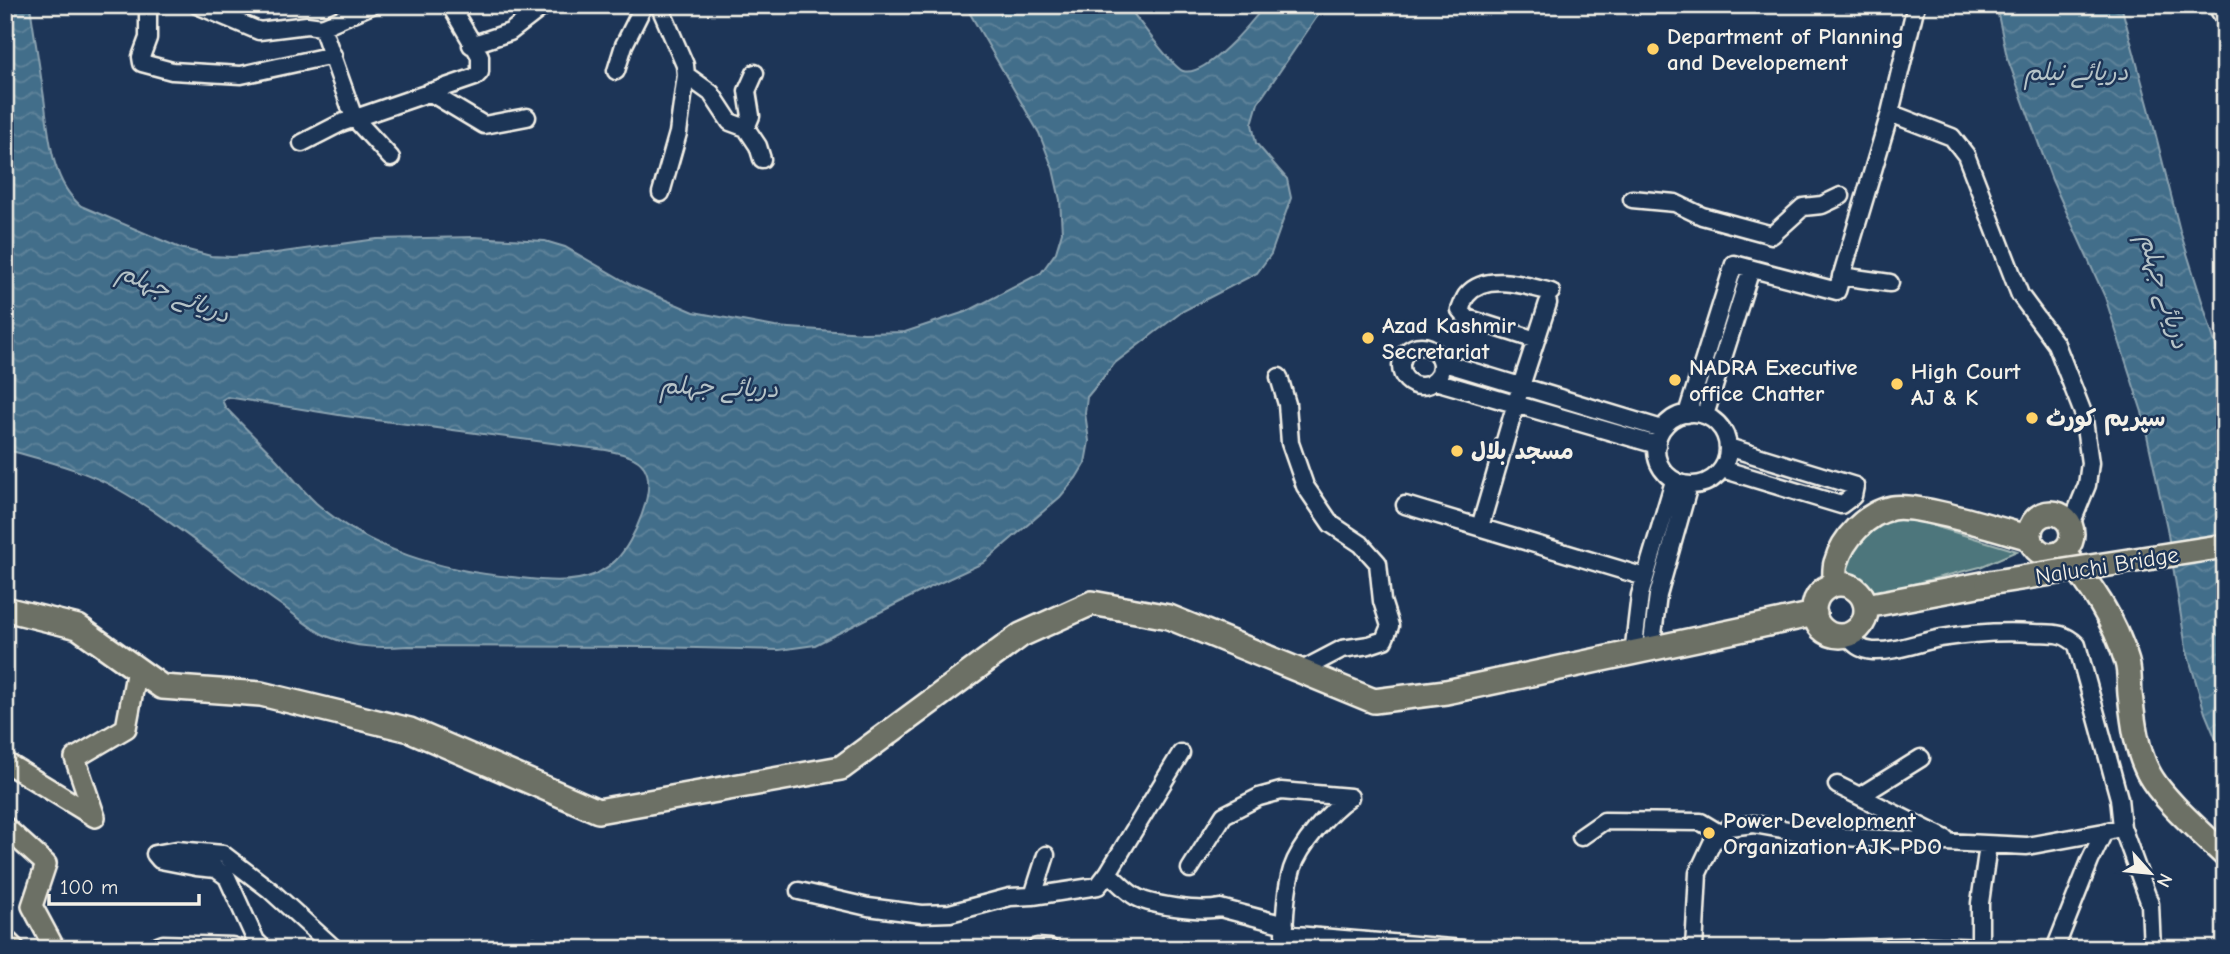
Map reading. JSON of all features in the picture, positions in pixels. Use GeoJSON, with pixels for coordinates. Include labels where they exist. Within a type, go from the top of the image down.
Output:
{"type":"FeatureCollection","features":[{"type":"Feature","properties":{"kind":"highway"},"geometry":{"type":"LineString","coordinates":[[1835,584],[1836,563],[1847,540],[1862,522],[1893,508],[1927,511],[2030,538]]}},
{"type":"Feature","properties":{"kind":"highway"},"geometry":{"type":"LineString","coordinates":[[2049,513],[2062,516],[2070,527],[2071,540],[2063,551],[2057,554],[2043,554],[2032,545],[2030,538],[2032,524],[2049,513]]}},
{"type":"Feature","properties":{"kind":"highway","name":"Naluchi Bridge"},"geometry":{"type":"LineString","coordinates":[[1866,606],[1988,583],[2225,546]]}},
{"type":"Feature","properties":{"kind":"highway"},"geometry":{"type":"LineString","coordinates":[[2063,551],[2092,587],[2122,648],[2127,664],[2141,756],[2149,775],[2166,796],[2225,855]]}},
{"type":"Feature","properties":{"kind":"highway"},"geometry":{"type":"LineString","coordinates":[[1835,584],[1847,584],[1855,588],[1866,606],[1861,626],[1846,635],[1822,629],[1815,614],[1818,597],[1823,590],[1835,584]]}},
{"type":"Feature","properties":{"kind":"highway"},"geometry":{"type":"LineString","coordinates":[[5,609],[78,627],[162,687],[261,694],[410,730],[598,811],[841,768],[1021,635],[1093,603],[1169,617],[1374,701],[1446,692],[1815,614]]}},
{"type":"Feature","properties":{"kind":"main road"},"geometry":{"type":"LineString","coordinates":[[5,762],[95,817],[75,758],[126,728],[137,669]]}},
{"type":"Feature","properties":{"kind":"main road"},"geometry":{"type":"LineString","coordinates":[[5,827],[46,864],[32,906],[55,949]]}},
{"type":"Feature","properties":{"kind":"main road"},"geometry":{"type":"LineString","coordinates":[[5,939],[15,949]]}},
{"type":"Feature","properties":{"kind":"street"},"geometry":{"type":"LineString","coordinates":[[148,5],[148,38],[141,57],[142,63],[163,69],[241,75],[333,55]]}},
{"type":"Feature","properties":{"kind":"street"},"geometry":{"type":"LineString","coordinates":[[197,5],[259,30],[307,25],[322,27],[372,5]]}},
{"type":"Feature","properties":{"kind":"street"},"geometry":{"type":"LineString","coordinates":[[302,143],[354,118],[466,81],[481,72],[480,56],[471,45],[450,5]]}},
{"type":"Feature","properties":{"kind":"street"},"geometry":{"type":"LineString","coordinates":[[471,45],[510,32],[545,5]]}},
{"type":"Feature","properties":{"kind":"street"},"geometry":{"type":"LineString","coordinates":[[616,71],[624,45],[644,5]]}},
{"type":"Feature","properties":{"kind":"street"},"geometry":{"type":"LineString","coordinates":[[659,5],[685,65],[678,133],[660,193]]}},
{"type":"Feature","properties":{"kind":"street"},"geometry":{"type":"LineString","coordinates":[[1687,414],[1734,264],[1837,290],[1890,113],[1916,5]]}},
{"type":"Feature","properties":{"kind":"street"},"geometry":{"type":"LineString","coordinates":[[2216,5],[2225,20]]}},
{"type":"Feature","properties":{"kind":"street"},"geometry":{"type":"LineString","coordinates":[[322,27],[354,118],[391,158]]}},
{"type":"Feature","properties":{"kind":"street"},"geometry":{"type":"LineString","coordinates":[[746,128],[751,116],[747,91],[755,73]]}},
{"type":"Feature","properties":{"kind":"street"},"geometry":{"type":"LineString","coordinates":[[685,75],[711,93],[730,122],[746,128],[758,146],[762,159]]}},
{"type":"Feature","properties":{"kind":"street"},"geometry":{"type":"LineString","coordinates":[[429,92],[484,125],[527,117]]}},
{"type":"Feature","properties":{"kind":"street"},"geometry":{"type":"LineString","coordinates":[[1890,113],[1952,137],[1966,155],[2020,295],[2056,344],[2083,413],[2090,463],[2087,485],[2070,527]]}},
{"type":"Feature","properties":{"kind":"street"},"geometry":{"type":"LineString","coordinates":[[1632,199],[1675,203],[1702,216],[1772,234],[1803,207],[1822,205],[1840,196]]}},
{"type":"Feature","properties":{"kind":"street"},"geometry":{"type":"LineString","coordinates":[[1705,415],[1751,269]]}},
{"type":"Feature","properties":{"kind":"street"},"geometry":{"type":"LineString","coordinates":[[1841,276],[1889,283]]}},
{"type":"Feature","properties":{"kind":"street"},"geometry":{"type":"LineString","coordinates":[[1480,527],[1549,298],[1501,282],[1480,286],[1466,295],[1460,310],[1467,318],[1536,340]]}},
{"type":"Feature","properties":{"kind":"street"},"geometry":{"type":"LineString","coordinates":[[1435,381],[1441,369],[1441,362],[1435,350],[1422,345],[1409,349],[1401,361],[1402,374],[1411,383],[1423,386],[1435,381],[1657,445]]}},
{"type":"Feature","properties":{"kind":"street"},"geometry":{"type":"LineString","coordinates":[[1441,362],[1662,429]]}},
{"type":"Feature","properties":{"kind":"street"},"geometry":{"type":"LineString","coordinates":[[1279,377],[1287,404],[1290,443],[1305,486],[1331,524],[1361,544],[1378,563],[1382,601],[1390,626],[1384,640],[1342,649],[1300,671]]}},
{"type":"Feature","properties":{"kind":"street"},"geometry":{"type":"LineString","coordinates":[[1687,414],[1705,415],[1723,430],[1728,447],[1722,469],[1708,482],[1682,483],[1665,473],[1658,463],[1657,445],[1662,429],[1670,420],[1687,414]]}},
{"type":"Feature","properties":{"kind":"street"},"geometry":{"type":"LineString","coordinates":[[1722,469],[1841,505],[1853,496],[1855,486],[1728,447]]}},
{"type":"Feature","properties":{"kind":"street"},"geometry":{"type":"LineString","coordinates":[[1642,652],[1640,595],[1682,483]]}},
{"type":"Feature","properties":{"kind":"street"},"geometry":{"type":"LineString","coordinates":[[1642,652],[1658,595],[1682,483]]}},
{"type":"Feature","properties":{"kind":"street"},"geometry":{"type":"LineString","coordinates":[[1405,505],[1645,577]]}},
{"type":"Feature","properties":{"kind":"street"},"geometry":{"type":"LineString","coordinates":[[1846,635],[1855,646],[1872,651],[1993,631],[2056,632],[2068,636],[2077,645],[2119,798],[2122,827],[2150,904],[2152,949]]}},
{"type":"Feature","properties":{"kind":"street"},"geometry":{"type":"LineString","coordinates":[[799,891],[868,907],[922,914],[950,913],[1010,897],[1033,897],[1098,886],[1181,753]]}},
{"type":"Feature","properties":{"kind":"street"},"geometry":{"type":"LineString","coordinates":[[1860,796],[1921,758]]}},
{"type":"Feature","properties":{"kind":"street"},"geometry":{"type":"LineString","coordinates":[[1837,785],[1954,844]]}},
{"type":"Feature","properties":{"kind":"street"},"geometry":{"type":"LineString","coordinates":[[1190,869],[1224,815],[1259,797],[1280,791],[1350,797],[1340,804],[1309,838],[1292,868],[1282,936]]}},
{"type":"Feature","properties":{"kind":"street"},"geometry":{"type":"LineString","coordinates":[[1581,838],[1604,821],[1701,822],[1721,834]]}},
{"type":"Feature","properties":{"kind":"street"},"geometry":{"type":"LineString","coordinates":[[1694,949],[1699,873],[1712,844],[1729,827],[1754,824],[1822,836],[2027,846],[2122,827]]}},
{"type":"Feature","properties":{"kind":"street"},"geometry":{"type":"LineString","coordinates":[[2056,949],[2104,832]]}},
{"type":"Feature","properties":{"kind":"street"},"geometry":{"type":"LineString","coordinates":[[1831,949],[1985,948],[1980,903],[1988,845]]}},
{"type":"Feature","properties":{"kind":"street"},"geometry":{"type":"LineString","coordinates":[[264,949],[256,941],[227,877],[216,869],[160,860],[155,854],[177,850],[223,854],[270,890],[335,949]]}},
{"type":"Feature","properties":{"kind":"street"},"geometry":{"type":"LineString","coordinates":[[1033,897],[1046,855]]}},
{"type":"Feature","properties":{"kind":"street"},"geometry":{"type":"LineString","coordinates":[[1108,873],[1134,897],[1209,910],[1220,908],[1282,936],[1454,948]]}},
{"type":"Feature","properties":{"kind":"street"},"geometry":{"type":"LineString","coordinates":[[150,949],[163,944],[232,946],[241,949]]}},
{"type":"Feature","properties":{"kind":"street"},"geometry":{"type":"LineString","coordinates":[[1035,949],[1050,948]]}},
{"type":"Feature","properties":{"kind":"green space"},"geometry":{"type":"Polygon","coordinates":[[[1904,517],[2017,551],[1980,567],[1854,599],[1846,565],[1861,541],[1881,522],[1904,517]]]}},
{"type":"Feature","properties":{"kind":"green space"},"geometry":{"type":"Polygon","coordinates":[[[1292,942],[1374,949],[1284,949],[1292,942]]]}},
{"type":"Feature","properties":{"kind":"water","name":"دریائے جہلم"},"geometry":{"type":"Polygon","coordinates":[[[5,5],[30,5],[52,153],[62,182],[70,195],[81,206],[180,248],[211,256],[232,257],[377,239],[474,237],[545,241],[565,247],[633,286],[694,312],[775,327],[864,333],[905,332],[968,311],[1041,273],[1056,252],[1062,232],[1060,200],[1053,169],[1039,133],[965,5],[1127,5],[1178,68],[1193,71],[1216,58],[1228,47],[1265,5],[1325,5],[1258,103],[1252,124],[1256,143],[1287,179],[1291,198],[1271,254],[1257,273],[1183,311],[1115,363],[1087,397],[1085,413],[1089,441],[1085,463],[1076,478],[1060,497],[983,563],[815,645],[779,650],[378,647],[339,641],[310,627],[179,529],[116,488],[76,470],[5,449],[5,5]],[[227,397],[222,400],[225,407],[316,503],[359,534],[434,563],[486,574],[554,581],[576,580],[602,571],[617,559],[630,541],[642,515],[648,476],[641,463],[626,455],[606,450],[345,416],[227,397]]]}},
{"type":"Feature","properties":{"kind":"water","name":"دریائے نیلم"},"geometry":{"type":"Polygon","coordinates":[[[1996,5],[2121,5],[2180,231],[2225,375],[2225,761],[2205,713],[2186,648],[2167,528],[2142,412],[2105,297],[2052,180],[2007,57],[1996,5]]]}},
{"type":"Feature","properties":{"kind":"place","name":"Department of Planning and Developement"},"geometry":{"type":"Point","coordinates":[1653,49]}},
{"type":"Feature","properties":{"kind":"place","name":"Azad Kashmir Secretariat"},"geometry":{"type":"Point","coordinates":[1368,338]}},
{"type":"Feature","properties":{"kind":"place","name":"NADRA Executive office Chatter"},"geometry":{"type":"Point","coordinates":[1675,380]}},
{"type":"Feature","properties":{"kind":"place","name":"High Court AJ & K"},"geometry":{"type":"Point","coordinates":[1897,384]}},
{"type":"Feature","properties":{"kind":"place","name":"سپریم کورٹ"},"geometry":{"type":"Point","coordinates":[2032,418]}},
{"type":"Feature","properties":{"kind":"place","name":"مسجد بلال"},"geometry":{"type":"Point","coordinates":[1457,451]}},
{"type":"Feature","properties":{"kind":"place","name":"Power Development Organization AJK PDO"},"geometry":{"type":"Point","coordinates":[1709,833]}}]}
